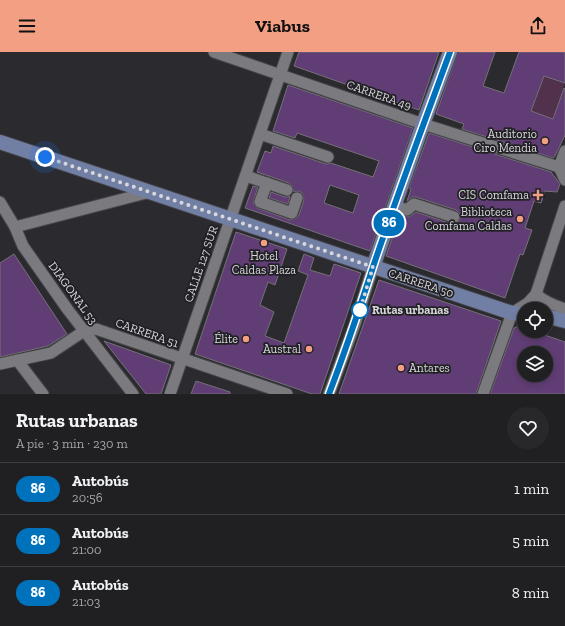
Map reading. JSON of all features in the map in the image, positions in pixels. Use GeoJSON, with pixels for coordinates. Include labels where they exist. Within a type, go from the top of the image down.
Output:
{"type":"FeatureCollection","features":[{"type":"Feature","properties":{"kind":"main road"},"geometry":{"type":"LineString","coordinates":[[373,267],[450,52]]}},
{"type":"Feature","properties":{"kind":"main road","name":"CARRERA 50"},"geometry":{"type":"LineString","coordinates":[[0,142],[517,314]]}},
{"type":"Feature","properties":{"kind":"main road"},"geometry":{"type":"LineString","coordinates":[[553,318],[565,321]]}},
{"type":"Feature","properties":{"kind":"street","name":"CARRERA 49"},"geometry":{"type":"LineString","coordinates":[[214,52],[423,124],[559,167]]}},
{"type":"Feature","properties":{"kind":"street","name":"CALLE 127 SUR"},"geometry":{"type":"LineString","coordinates":[[170,394],[288,52]]}},
{"type":"Feature","properties":{"kind":"street"},"geometry":{"type":"LineString","coordinates":[[260,134],[328,157]]}},
{"type":"Feature","properties":{"kind":"street"},"geometry":{"type":"LineString","coordinates":[[565,151],[559,167],[565,180]]}},
{"type":"Feature","properties":{"kind":"street"},"geometry":{"type":"LineString","coordinates":[[246,176],[287,190]]}},
{"type":"Feature","properties":{"kind":"street"},"geometry":{"type":"LineString","coordinates":[[267,183],[260,202],[292,213],[297,198]]}},
{"type":"Feature","properties":{"kind":"street"},"geometry":{"type":"LineString","coordinates":[[15,227],[150,192]]}},
{"type":"Feature","properties":{"kind":"street","name":"DIAGONAL 53"},"geometry":{"type":"LineString","coordinates":[[0,202],[15,227],[23,246],[84,332],[133,394]]}},
{"type":"Feature","properties":{"kind":"street"},"geometry":{"type":"LineString","coordinates":[[395,206],[407,210],[414,204],[454,217]]}},
{"type":"Feature","properties":{"kind":"street"},"geometry":{"type":"LineString","coordinates":[[529,302],[536,294],[565,206]]}},
{"type":"Feature","properties":{"kind":"street"},"geometry":{"type":"LineString","coordinates":[[329,394],[355,324],[373,267]]}},
{"type":"Feature","properties":{"kind":"street"},"geometry":{"type":"LineString","coordinates":[[536,294],[550,304],[565,309]]}},
{"type":"Feature","properties":{"kind":"street"},"geometry":{"type":"LineString","coordinates":[[483,394],[517,316]]}},
{"type":"Feature","properties":{"kind":"street","name":"CARRERA 51"},"geometry":{"type":"LineString","coordinates":[[84,332],[96,329],[287,394]]}},
{"type":"Feature","properties":{"kind":"street"},"geometry":{"type":"LineString","coordinates":[[0,364],[51,353],[84,332]]}},
{"type":"Feature","properties":{"kind":"street"},"geometry":{"type":"LineString","coordinates":[[17,360],[43,394]]}},
{"type":"Feature","properties":{"kind":"shaded area"},"geometry":{"type":"Polygon","coordinates":[[[544,76],[565,83],[553,119],[531,111],[544,76]]]}},
{"type":"Feature","properties":{"kind":"building"},"geometry":{"type":"Polygon","coordinates":[[[299,52],[439,52],[419,110],[294,66],[299,52]]]}},
{"type":"Feature","properties":{"kind":"building"},"geometry":{"type":"Polygon","coordinates":[[[458,52],[495,52],[483,86],[504,93],[519,52],[565,52],[565,83],[544,76],[531,111],[553,119],[564,88],[565,89],[565,135],[553,158],[462,129],[464,124],[436,114],[458,52]]]}},
{"type":"Feature","properties":{"kind":"building"},"geometry":{"type":"Polygon","coordinates":[[[288,85],[413,128],[370,251],[245,208],[253,186],[258,187],[253,203],[257,208],[290,220],[299,215],[304,200],[302,193],[299,191],[294,192],[289,183],[257,172],[265,151],[271,153],[273,146],[326,164],[331,163],[373,177],[379,161],[297,133],[295,138],[273,131],[288,85]],[[330,185],[324,203],[353,213],[359,195],[330,185]]]}},
{"type":"Feature","properties":{"kind":"building"},"geometry":{"type":"Polygon","coordinates":[[[429,133],[551,172],[560,184],[557,192],[545,191],[541,203],[534,201],[525,228],[532,230],[523,255],[520,254],[505,298],[386,256],[400,215],[409,217],[416,212],[452,224],[456,224],[460,220],[461,215],[456,210],[416,197],[412,197],[407,201],[411,189],[409,188],[429,133]]]}},
{"type":"Feature","properties":{"kind":"building"},"geometry":{"type":"Polygon","coordinates":[[[271,192],[285,197],[290,196],[288,204],[269,198],[271,192]]]}},
{"type":"Feature","properties":{"kind":"building"},"geometry":{"type":"Polygon","coordinates":[[[236,232],[287,249],[275,285],[268,282],[260,305],[274,312],[265,336],[284,343],[308,275],[298,271],[304,254],[314,258],[310,270],[330,276],[334,264],[361,273],[320,394],[312,394],[195,354],[236,232]]]}},
{"type":"Feature","properties":{"kind":"building"},"geometry":{"type":"Polygon","coordinates":[[[14,254],[67,334],[48,346],[0,357],[0,263],[14,254]]]}},
{"type":"Feature","properties":{"kind":"building"},"geometry":{"type":"Polygon","coordinates":[[[379,280],[501,321],[476,394],[339,394],[379,280]]]}},
{"type":"Feature","properties":{"kind":"building"},"geometry":{"type":"Polygon","coordinates":[[[517,327],[517,338],[553,338],[565,342],[565,394],[490,394],[514,328],[517,327]]]}},
{"type":"Feature","properties":{"kind":"building"},"geometry":{"type":"Polygon","coordinates":[[[104,341],[171,365],[161,394],[146,394],[104,341]]]}},
{"type":"Feature","properties":{"kind":"building"},"geometry":{"type":"Polygon","coordinates":[[[196,381],[230,392],[230,394],[191,394],[196,381]]]}},
{"type":"Feature","properties":{"kind":"bus line","name":"86"},"geometry":{"type":"LineString","coordinates":[[329,394],[355,324],[373,267],[423,124],[450,52]]}},
{"type":"Feature","properties":{"kind":"place","name":"Auditorio Ciro Mendia"},"geometry":{"type":"Point","coordinates":[545,141]}},
{"type":"Feature","properties":{"kind":"place","name":"CIS Comfama"},"geometry":{"type":"Point","coordinates":[538,195]}},
{"type":"Feature","properties":{"kind":"place","name":"Biblioteca Comfama Caldas"},"geometry":{"type":"Point","coordinates":[520,219]}},
{"type":"Feature","properties":{"kind":"place","name":"Hotel Caldas Plaza"},"geometry":{"type":"Point","coordinates":[264,243]}},
{"type":"Feature","properties":{"kind":"place","name":"Rutas urbanas"},"geometry":{"type":"Point","coordinates":[360,310]}},
{"type":"Feature","properties":{"kind":"place","name":"Élite"},"geometry":{"type":"Point","coordinates":[246,339]}},
{"type":"Feature","properties":{"kind":"place","name":"Austral"},"geometry":{"type":"Point","coordinates":[309,349]}},
{"type":"Feature","properties":{"kind":"place","name":"Antares"},"geometry":{"type":"Point","coordinates":[401,368]}},
{"type":"Feature","properties":{"kind":"route"},"geometry":{"type":"LineString","coordinates":[[45,157],[231,218],[373,267],[360,310]]}}]}
